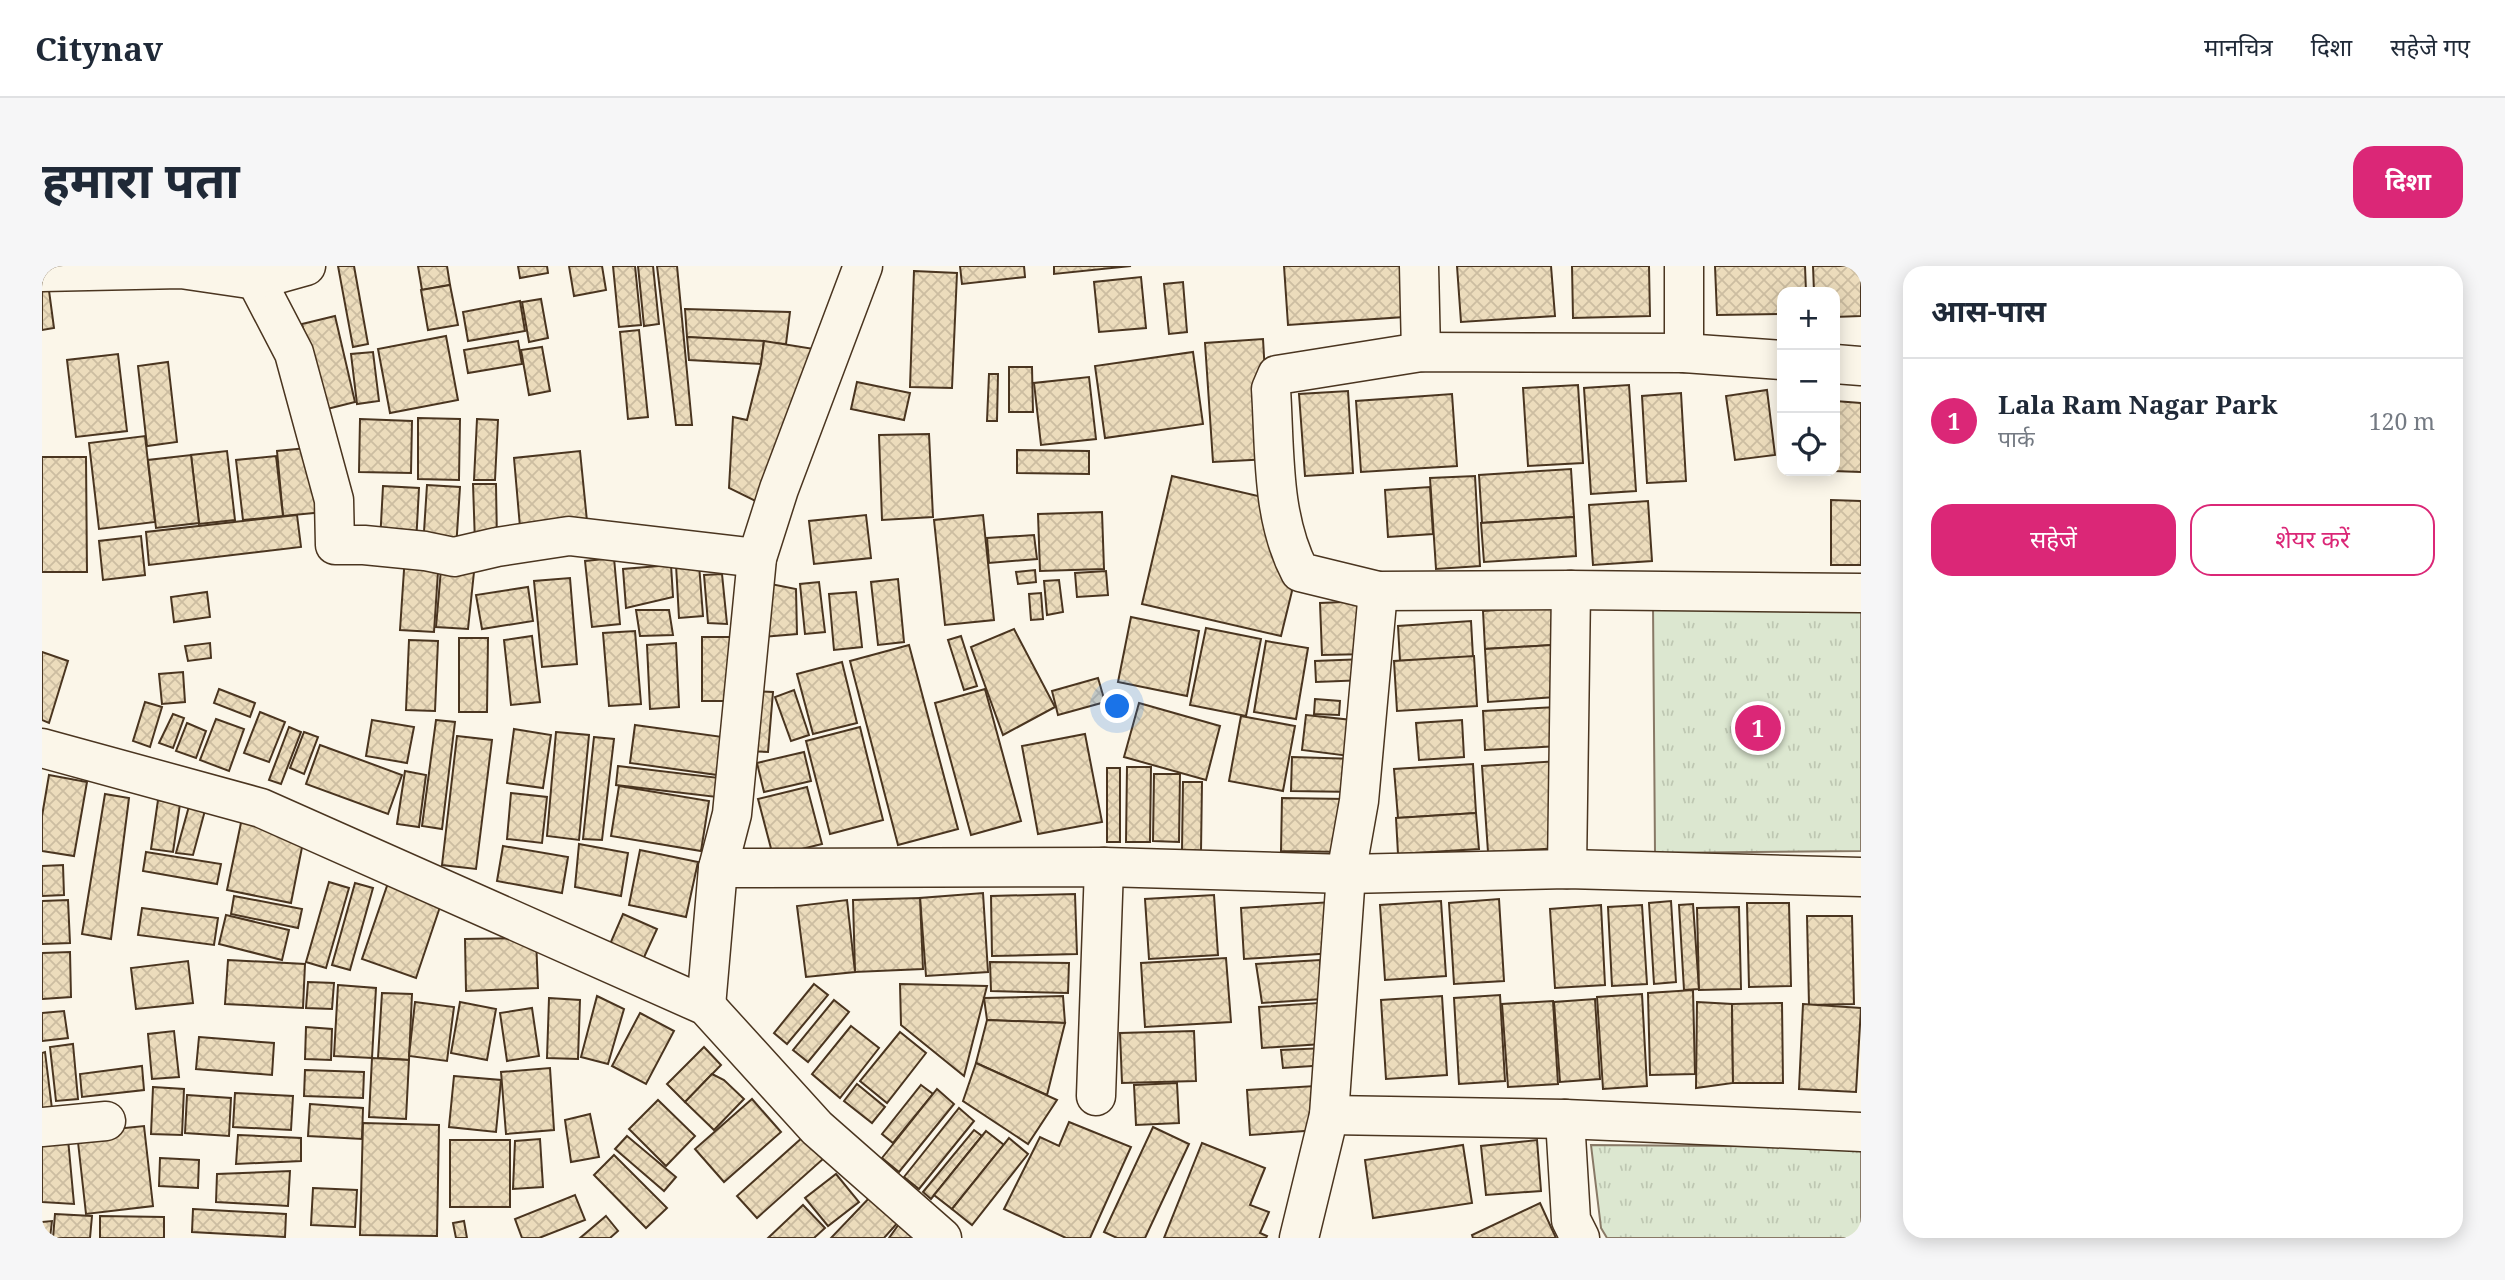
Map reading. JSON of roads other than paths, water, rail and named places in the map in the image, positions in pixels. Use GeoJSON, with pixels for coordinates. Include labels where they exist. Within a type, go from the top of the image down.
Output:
{"type":"FeatureCollection","features":[{"type":"Feature","properties":{"kind":"street"},"geometry":{"type":"LineString","coordinates":[[42,272],[181,268],[256,280],[306,266]]}},
{"type":"Feature","properties":{"kind":"street"},"geometry":{"type":"LineString","coordinates":[[706,1006],[718,868],[732,814],[757,558],[779,489],[863,266]]}},
{"type":"Feature","properties":{"kind":"street"},"geometry":{"type":"LineString","coordinates":[[1419,266],[1421,352]]}},
{"type":"Feature","properties":{"kind":"street"},"geometry":{"type":"LineString","coordinates":[[1684,266],[1684,353]]}},
{"type":"Feature","properties":{"kind":"street"},"geometry":{"type":"LineString","coordinates":[[256,280],[294,354],[334,500],[335,545],[425,551],[454,558],[497,547],[569,536],[757,558]]}},
{"type":"Feature","properties":{"kind":"street"},"geometry":{"type":"LineString","coordinates":[[1777,360],[1684,353],[1421,352],[1277,375],[1271,388],[1281,517],[1288,550],[1300,572],[1378,591],[1861,593]]}},
{"type":"Feature","properties":{"kind":"street"},"geometry":{"type":"LineString","coordinates":[[1840,364],[1861,366]]}},
{"type":"Feature","properties":{"kind":"street"},"geometry":{"type":"LineString","coordinates":[[1567,869],[1571,590]]}},
{"type":"Feature","properties":{"kind":"street"},"geometry":{"type":"LineString","coordinates":[[1299,1238],[1329,1115],[1346,874],[1359,801],[1378,591]]}},
{"type":"Feature","properties":{"kind":"street"},"geometry":{"type":"LineString","coordinates":[[42,748],[261,808],[706,1006],[817,1128],[942,1238]]}},
{"type":"Feature","properties":{"kind":"street"},"geometry":{"type":"LineString","coordinates":[[718,868],[1104,867],[1346,874],[1567,869],[1861,877]]}},
{"type":"Feature","properties":{"kind":"street"},"geometry":{"type":"LineString","coordinates":[[1096,1096],[1104,867]]}},
{"type":"Feature","properties":{"kind":"street"},"geometry":{"type":"LineString","coordinates":[[1329,1115],[1565,1119],[1861,1132]]}},
{"type":"Feature","properties":{"kind":"street"},"geometry":{"type":"LineString","coordinates":[[1565,1119],[1571,1220],[1580,1238]]}},
{"type":"Feature","properties":{"kind":"street"},"geometry":{"type":"LineString","coordinates":[[42,1127],[106,1121]]}},
{"type":"Feature","properties":{"kind":"place","name":"Lala Ram Nagar Park"},"geometry":{"type":"Point","coordinates":[1758,728]}}]}
